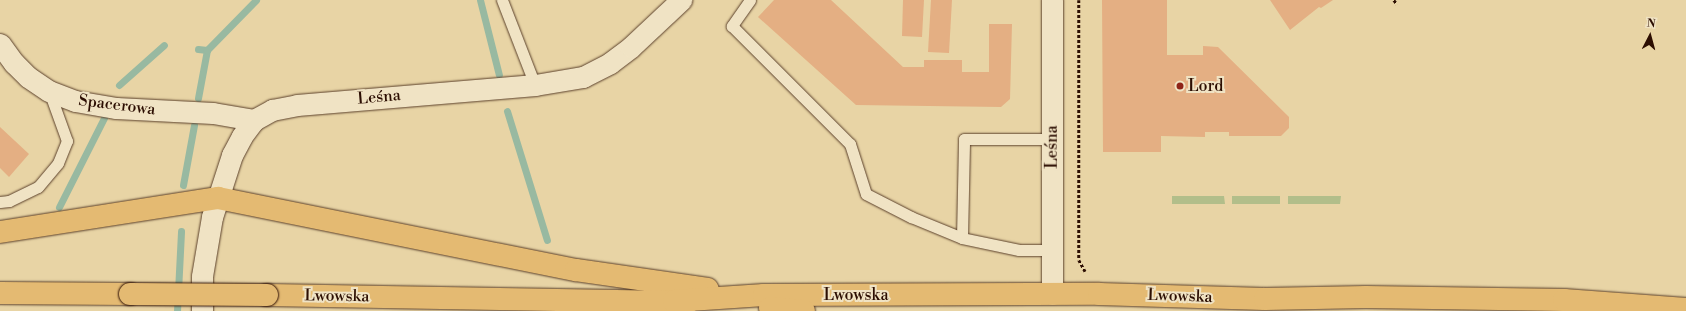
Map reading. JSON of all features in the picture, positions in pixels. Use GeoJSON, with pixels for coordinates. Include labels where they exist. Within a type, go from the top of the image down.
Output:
{"type":"FeatureCollection","features":[{"type":"Feature","properties":{"kind":"main road"},"geometry":{"type":"LineString","coordinates":[[0,232],[218,198],[576,270],[764,295]]}},
{"type":"Feature","properties":{"kind":"main road","name":"Lwowska"},"geometry":{"type":"LineString","coordinates":[[0,293],[674,301],[804,311]]}},
{"type":"Feature","properties":{"kind":"main road","name":"Lwowska"},"geometry":{"type":"LineString","coordinates":[[674,301],[764,295],[1099,294],[1265,299],[1366,297],[1564,300],[1686,309]]}},
{"type":"Feature","properties":{"kind":"street","name":"Leśna"},"geometry":{"type":"LineString","coordinates":[[202,311],[204,261],[218,198],[232,155],[242,136],[254,120],[272,110],[297,105],[565,82],[597,71],[631,47],[681,0]]}},
{"type":"Feature","properties":{"kind":"street","name":"Leśna"},"geometry":{"type":"LineString","coordinates":[[1052,0],[1052,294]]}},
{"type":"Feature","properties":{"kind":"street","name":"Spacerowa"},"geometry":{"type":"LineString","coordinates":[[0,44],[19,68],[49,91],[75,101],[116,108],[213,113],[254,120]]}},
{"type":"Feature","properties":{"kind":"lane"},"geometry":{"type":"LineString","coordinates":[[502,0],[535,85]]}},
{"type":"Feature","properties":{"kind":"lane"},"geometry":{"type":"LineString","coordinates":[[750,0],[732,26],[850,144],[866,194],[911,217],[962,238],[1018,250],[1052,250]]}},
{"type":"Feature","properties":{"kind":"lane"},"geometry":{"type":"LineString","coordinates":[[0,202],[9,201],[38,187],[58,163],[67,141],[49,91]]}},
{"type":"Feature","properties":{"kind":"lane"},"geometry":{"type":"LineString","coordinates":[[962,238],[964,139],[1052,139]]}},
{"type":"Feature","properties":{"kind":"path"},"geometry":{"type":"LineString","coordinates":[[1079,0],[1079,260],[1086,272],[1099,274],[1099,294]]}},
{"type":"Feature","properties":{"kind":"path"},"geometry":{"type":"LineString","coordinates":[[1394,0],[1397,4]]}},
{"type":"Feature","properties":{"kind":"green space"},"geometry":{"type":"Polygon","coordinates":[[[1172,196],[1224,196],[1225,204],[1172,204],[1172,196]]]}},
{"type":"Feature","properties":{"kind":"green space"},"geometry":{"type":"Polygon","coordinates":[[[1232,196],[1280,196],[1280,204],[1232,204],[1232,196]]]}},
{"type":"Feature","properties":{"kind":"green space"},"geometry":{"type":"Polygon","coordinates":[[[1288,196],[1341,196],[1340,204],[1288,204],[1288,196]]]}},
{"type":"Feature","properties":{"kind":"building"},"geometry":{"type":"Polygon","coordinates":[[[774,0],[831,0],[903,67],[924,67],[924,60],[962,60],[962,72],[989,72],[989,24],[1012,24],[1010,99],[1001,107],[856,105],[758,17],[774,0]]]}},
{"type":"Feature","properties":{"kind":"building"},"geometry":{"type":"Polygon","coordinates":[[[903,0],[924,0],[922,37],[902,36],[903,0]]]}},
{"type":"Feature","properties":{"kind":"building"},"geometry":{"type":"Polygon","coordinates":[[[931,0],[952,0],[949,53],[928,52],[931,0]]]}},
{"type":"Feature","properties":{"kind":"building","name":"Lord"},"geometry":{"type":"Polygon","coordinates":[[[1102,0],[1167,0],[1167,55],[1203,55],[1203,46],[1218,47],[1289,117],[1289,128],[1281,136],[1229,136],[1229,132],[1205,132],[1205,137],[1161,136],[1161,152],[1103,152],[1102,0]]]}},
{"type":"Feature","properties":{"kind":"building"},"geometry":{"type":"Polygon","coordinates":[[[1270,0],[1333,0],[1321,8],[1319,7],[1290,30],[1270,0]]]}},
{"type":"Feature","properties":{"kind":"building"},"geometry":{"type":"Polygon","coordinates":[[[0,127],[29,154],[9,177],[0,168],[0,127]]]}},
{"type":"Feature","properties":{"kind":"waterway"},"geometry":{"type":"LineString","coordinates":[[198,98],[207,50],[256,0]]}},
{"type":"Feature","properties":{"kind":"waterway"},"geometry":{"type":"LineString","coordinates":[[480,0],[499,75]]}},
{"type":"Feature","properties":{"kind":"waterway"},"geometry":{"type":"LineString","coordinates":[[119,85],[164,45]]}},
{"type":"Feature","properties":{"kind":"waterway"},"geometry":{"type":"LineString","coordinates":[[198,49],[207,50]]}},
{"type":"Feature","properties":{"kind":"waterway"},"geometry":{"type":"LineString","coordinates":[[507,111],[547,240]]}},
{"type":"Feature","properties":{"kind":"waterway"},"geometry":{"type":"LineString","coordinates":[[59,207],[104,118]]}},
{"type":"Feature","properties":{"kind":"waterway"},"geometry":{"type":"LineString","coordinates":[[183,185],[194,125]]}},
{"type":"Feature","properties":{"kind":"waterway"},"geometry":{"type":"LineString","coordinates":[[177,311],[181,231]]}},
{"type":"Feature","properties":{"kind":"place","name":"Lord"},"geometry":{"type":"Point","coordinates":[1180,86]}}]}
